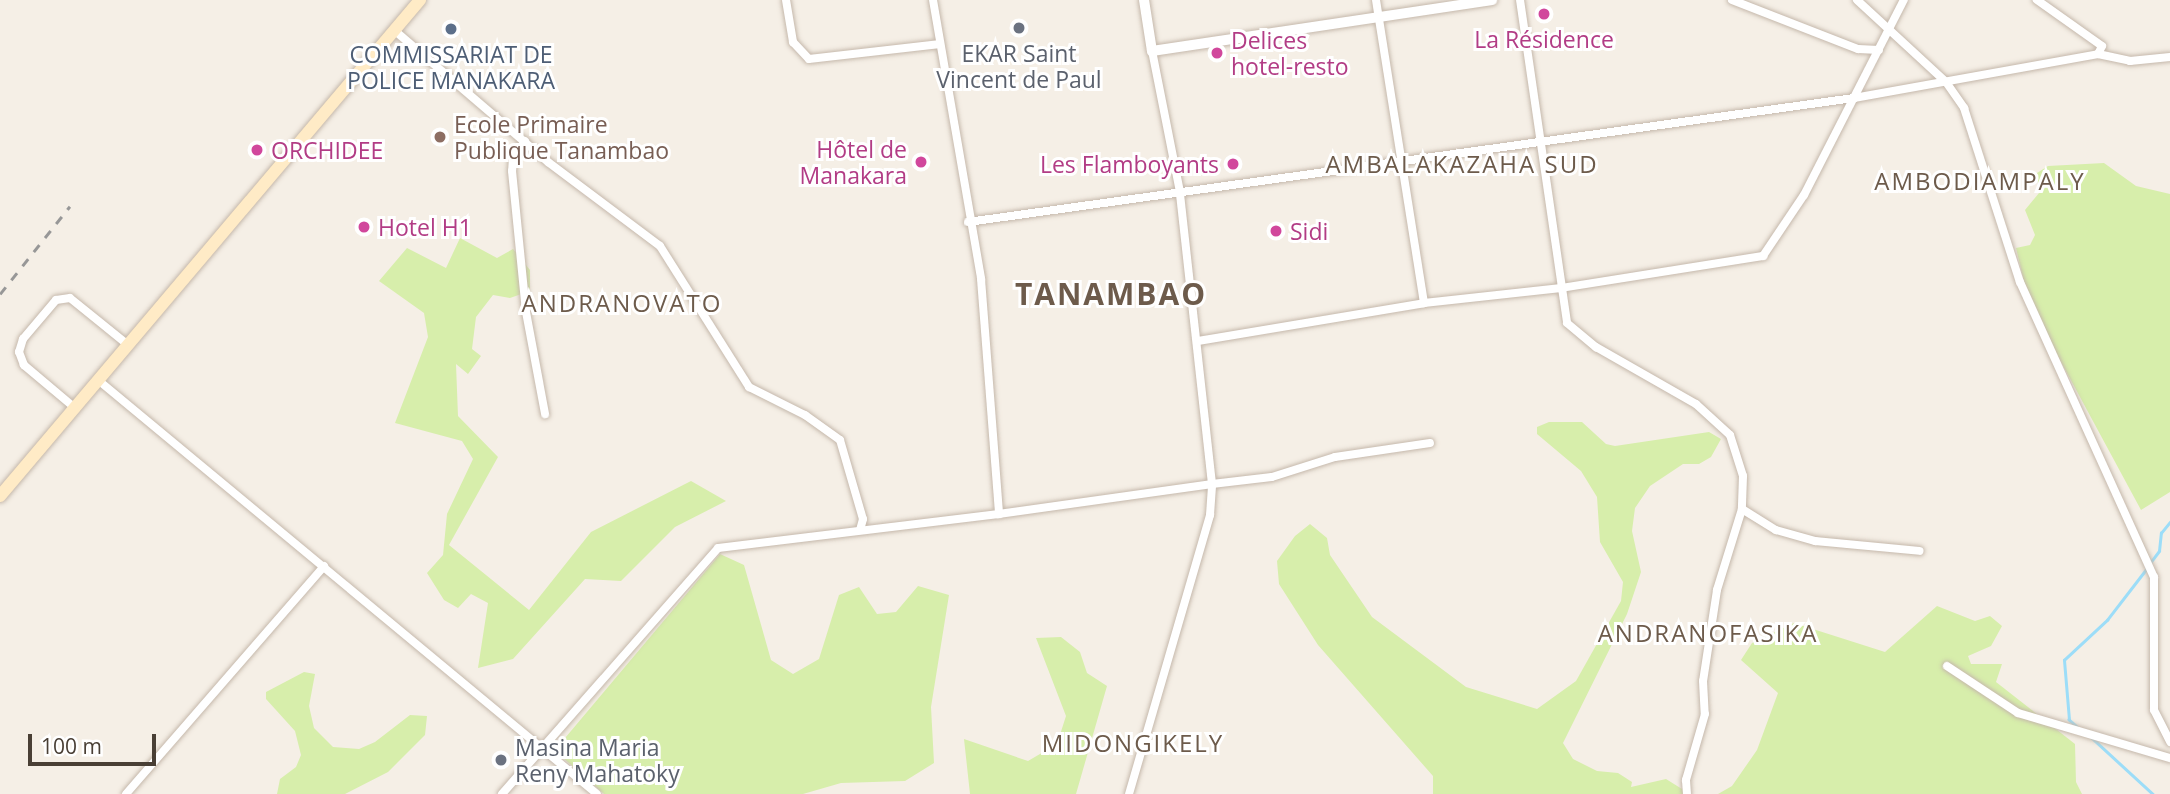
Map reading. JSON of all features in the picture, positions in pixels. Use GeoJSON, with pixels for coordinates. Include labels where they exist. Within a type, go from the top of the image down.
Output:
{"type":"FeatureCollection","features":[{"type":"Feature","properties":{"kind":"main road"},"geometry":{"type":"LineString","coordinates":[[0,496],[420,0]]}},
{"type":"Feature","properties":{"kind":"street"},"geometry":{"type":"LineString","coordinates":[[786,0],[793,42],[809,59],[940,44]]}},
{"type":"Feature","properties":{"kind":"street"},"geometry":{"type":"LineString","coordinates":[[933,0],[968,222],[981,279],[999,514]]}},
{"type":"Feature","properties":{"kind":"street"},"geometry":{"type":"LineString","coordinates":[[1129,794],[1174,627],[1210,514],[1212,484],[1180,192],[1144,0]]}},
{"type":"Feature","properties":{"kind":"street"},"geometry":{"type":"LineString","coordinates":[[1376,0],[1404,162],[1424,303]]}},
{"type":"Feature","properties":{"kind":"street"},"geometry":{"type":"LineString","coordinates":[[1152,51],[1492,0]]}},
{"type":"Feature","properties":{"kind":"street"},"geometry":{"type":"LineString","coordinates":[[1520,0],[1537,142],[1567,323],[1596,347],[1696,404],[1730,435],[1743,476],[1742,509],[1717,590],[1703,681],[1705,714],[1686,780],[1687,794]]}},
{"type":"Feature","properties":{"kind":"street"},"geometry":{"type":"LineString","coordinates":[[1732,0],[1858,49],[1880,50]]}},
{"type":"Feature","properties":{"kind":"street"},"geometry":{"type":"LineString","coordinates":[[1857,0],[1890,27],[1946,82],[1964,108],[2020,282],[2139,550],[2154,577],[2154,710],[2170,742]]}},
{"type":"Feature","properties":{"kind":"street"},"geometry":{"type":"LineString","coordinates":[[1198,341],[1424,303],[1561,288],[1763,256],[1804,195],[1904,0]]}},
{"type":"Feature","properties":{"kind":"street"},"geometry":{"type":"LineString","coordinates":[[2037,0],[2102,46],[2098,54]]}},
{"type":"Feature","properties":{"kind":"street"},"geometry":{"type":"LineString","coordinates":[[394,30],[525,141],[660,246],[749,387],[805,415],[840,440],[863,519],[860,530]]}},
{"type":"Feature","properties":{"kind":"street"},"geometry":{"type":"LineString","coordinates":[[968,222],[1854,98],[2098,54],[2130,61],[2170,57]]}},
{"type":"Feature","properties":{"kind":"street"},"geometry":{"type":"LineString","coordinates":[[525,141],[513,158],[512,171],[526,312],[545,414]]}},
{"type":"Feature","properties":{"kind":"street"},"geometry":{"type":"LineString","coordinates":[[75,408],[24,365],[19,352],[23,339],[56,300],[69,298],[128,345]]}},
{"type":"Feature","properties":{"kind":"street"},"geometry":{"type":"LineString","coordinates":[[98,380],[544,747],[597,794]]}},
{"type":"Feature","properties":{"kind":"street"},"geometry":{"type":"LineString","coordinates":[[502,794],[718,548],[1272,477],[1335,457],[1430,443]]}},
{"type":"Feature","properties":{"kind":"street"},"geometry":{"type":"LineString","coordinates":[[1742,509],[1776,530],[1815,541],[1920,551]]}},
{"type":"Feature","properties":{"kind":"street"},"geometry":{"type":"LineString","coordinates":[[126,794],[324,566]]}},
{"type":"Feature","properties":{"kind":"street"},"geometry":{"type":"LineString","coordinates":[[1947,666],[2018,713],[2170,758]]}},
{"type":"Feature","properties":{"kind":"green space"},"geometry":{"type":"Polygon","coordinates":[[[2104,163],[2136,186],[2170,194],[2170,492],[2141,510],[2047,336],[2025,286],[2016,248],[2030,245],[2035,235],[2025,210],[2039,193],[2037,173],[2048,166],[2104,163]]]}},
{"type":"Feature","properties":{"kind":"green space"},"geometry":{"type":"Polygon","coordinates":[[[460,238],[497,258],[513,249],[530,270],[530,291],[510,298],[493,295],[476,317],[472,349],[481,356],[468,374],[456,364],[458,416],[498,457],[449,545],[529,610],[591,532],[691,481],[726,501],[675,527],[621,581],[585,579],[513,659],[478,668],[488,603],[471,594],[458,608],[444,600],[427,573],[443,555],[447,514],[473,459],[462,441],[395,423],[428,337],[424,313],[379,281],[407,248],[446,268],[460,238]]]}},
{"type":"Feature","properties":{"kind":"green space"},"geometry":{"type":"Polygon","coordinates":[[[1549,422],[1582,422],[1606,444],[1615,446],[1709,432],[1721,439],[1711,457],[1699,464],[1683,464],[1650,486],[1635,508],[1632,531],[1641,572],[1627,614],[1563,743],[1573,759],[1597,771],[1618,773],[1632,782],[1631,787],[1666,779],[1690,794],[1433,794],[1433,776],[1318,645],[1279,584],[1277,561],[1295,536],[1310,524],[1327,538],[1330,555],[1372,617],[1466,687],[1537,709],[1576,681],[1621,601],[1623,582],[1600,542],[1597,497],[1581,471],[1537,434],[1537,427],[1549,422]]]}},
{"type":"Feature","properties":{"kind":"green space"},"geometry":{"type":"Polygon","coordinates":[[[720,554],[744,565],[771,660],[793,674],[819,659],[839,595],[859,587],[877,614],[896,612],[918,586],[949,595],[931,707],[934,763],[905,781],[841,783],[803,794],[604,794],[562,757],[560,744],[720,554]]]}},
{"type":"Feature","properties":{"kind":"green space"},"geometry":{"type":"Polygon","coordinates":[[[1937,606],[1975,621],[1990,616],[2002,626],[1991,646],[1968,656],[1971,664],[2002,664],[1996,682],[2075,744],[2076,782],[2082,794],[1718,794],[1732,786],[1757,750],[1778,693],[1741,660],[1752,643],[1794,623],[1885,652],[1937,606]]]}},
{"type":"Feature","properties":{"kind":"green space"},"geometry":{"type":"Polygon","coordinates":[[[1061,637],[1080,652],[1087,673],[1107,686],[1076,794],[970,794],[964,739],[1028,761],[1057,744],[1066,716],[1036,638],[1061,637]]]}},
{"type":"Feature","properties":{"kind":"green space"},"geometry":{"type":"Polygon","coordinates":[[[304,672],[315,674],[309,706],[314,728],[333,747],[359,749],[375,742],[410,715],[427,716],[425,735],[388,772],[345,794],[277,794],[280,779],[296,767],[301,755],[295,731],[266,699],[266,692],[304,672]]]}},
{"type":"Feature","properties":{"kind":"waterway"},"geometry":{"type":"LineString","coordinates":[[2150,563],[2159,551],[2161,533],[2170,522]]}},
{"type":"Feature","properties":{"kind":"waterway"},"geometry":{"type":"LineString","coordinates":[[2077,727],[2069,720],[2064,660],[2107,620],[2147,568]]}},
{"type":"Feature","properties":{"kind":"waterway"},"geometry":{"type":"LineString","coordinates":[[2091,737],[2153,794]]}},
{"type":"Feature","properties":{"kind":"railway"},"geometry":{"type":"LineString","coordinates":[[0,294],[70,206]]}},
{"type":"Feature","properties":{"kind":"place","name":"La Résidence"},"geometry":{"type":"Point","coordinates":[1544,14]}},
{"type":"Feature","properties":{"kind":"place","name":"EKAR Saint Vincent de Paul"},"geometry":{"type":"Point","coordinates":[1019,28]}},
{"type":"Feature","properties":{"kind":"place","name":"COMMISSARIAT DE POLICE MANAKARA"},"geometry":{"type":"Point","coordinates":[451,29]}},
{"type":"Feature","properties":{"kind":"place","name":"Delices hotel-resto"},"geometry":{"type":"Point","coordinates":[1217,53]}},
{"type":"Feature","properties":{"kind":"place","name":"Ecole Primaire Publique Tanambao"},"geometry":{"type":"Point","coordinates":[440,137]}},
{"type":"Feature","properties":{"kind":"place","name":"ORCHIDEE"},"geometry":{"type":"Point","coordinates":[257,150]}},
{"type":"Feature","properties":{"kind":"place","name":"Hôtel de Manakara"},"geometry":{"type":"Point","coordinates":[921,162]}},
{"type":"Feature","properties":{"kind":"place","name":"Les Flamboyants"},"geometry":{"type":"Point","coordinates":[1233,164]}},
{"type":"Feature","properties":{"kind":"place","name":"Hotel H1"},"geometry":{"type":"Point","coordinates":[364,227]}},
{"type":"Feature","properties":{"kind":"place","name":"Sidi"},"geometry":{"type":"Point","coordinates":[1276,231]}},
{"type":"Feature","properties":{"kind":"place","name":"Masina Maria Reny Mahatoky"},"geometry":{"type":"Point","coordinates":[501,760]}},
{"type":"Feature","properties":{"kind":"district","name":"AMBALAKAZAHA SUD"},"geometry":{"type":"Point","coordinates":[1462,164]}},
{"type":"Feature","properties":{"kind":"district","name":"AMBODIAMPALY"},"geometry":{"type":"Point","coordinates":[1980,181]}},
{"type":"Feature","properties":{"kind":"district","name":"TANAMBAO"},"geometry":{"type":"Point","coordinates":[1111,294]}},
{"type":"Feature","properties":{"kind":"district","name":"ANDRANOVATO"},"geometry":{"type":"Point","coordinates":[622,303]}},
{"type":"Feature","properties":{"kind":"district","name":"ANDRANOFASIKA"},"geometry":{"type":"Point","coordinates":[1708,633]}},
{"type":"Feature","properties":{"kind":"district","name":"MIDONGIKELY"},"geometry":{"type":"Point","coordinates":[1133,743]}}]}
